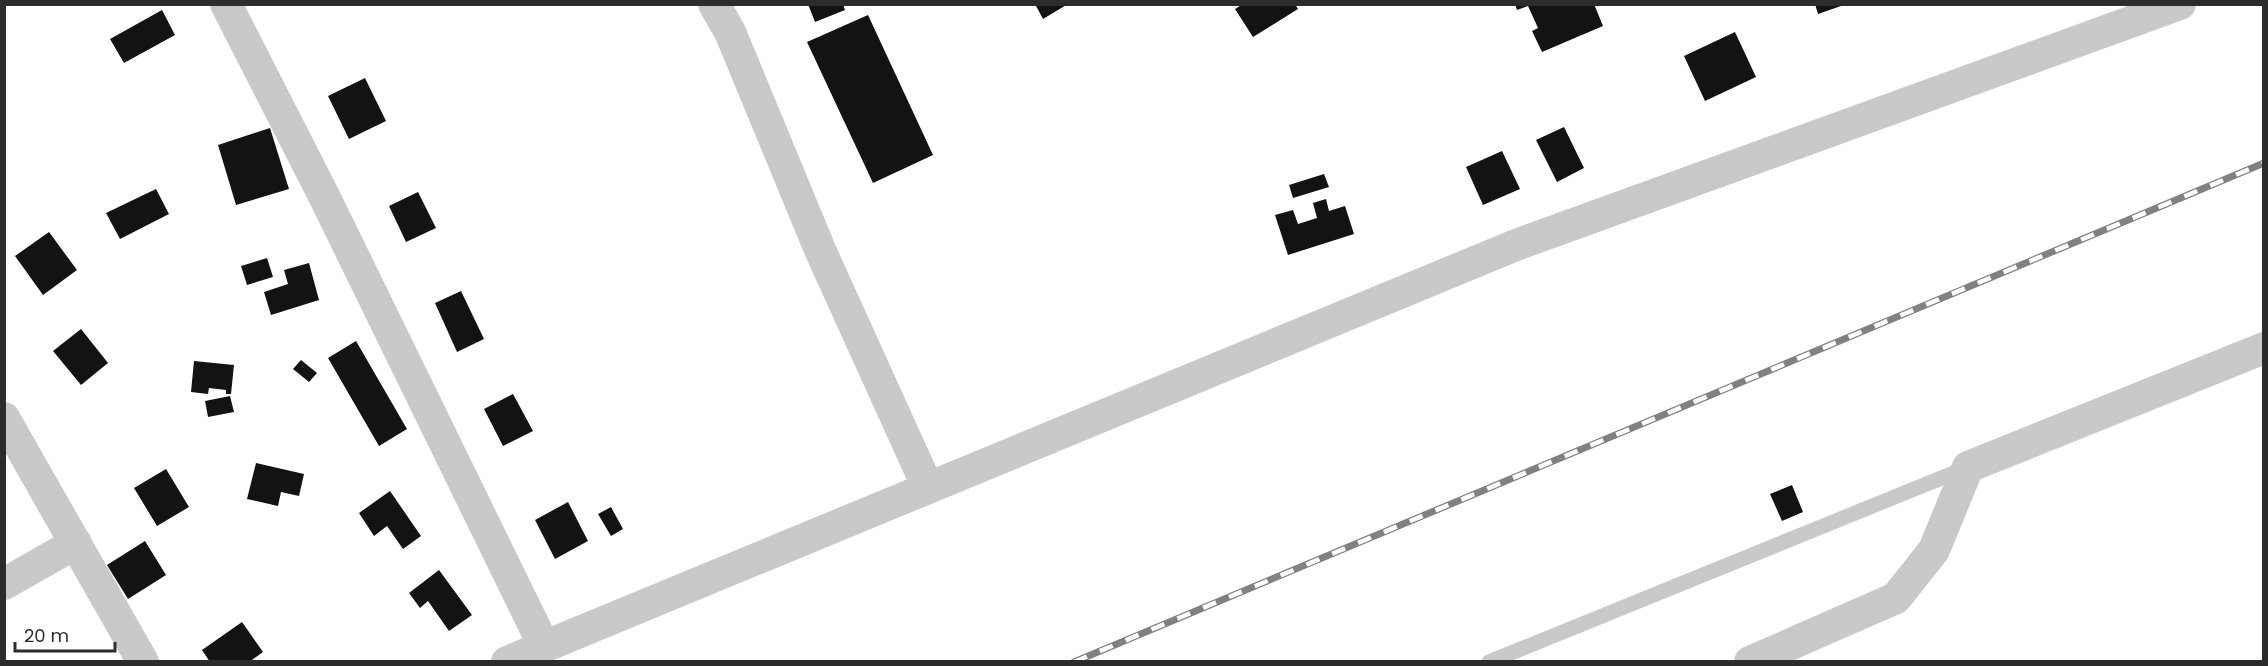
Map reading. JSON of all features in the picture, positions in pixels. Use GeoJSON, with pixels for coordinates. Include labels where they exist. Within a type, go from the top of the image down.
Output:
{"type":"FeatureCollection","features":[{"type":"Feature","properties":{"kind":"street"},"geometry":{"type":"LineString","coordinates":[[226,4],[325,198],[544,646]]}},
{"type":"Feature","properties":{"kind":"street"},"geometry":{"type":"LineString","coordinates":[[714,4],[730,33],[821,252],[928,488]]}},
{"type":"Feature","properties":{"kind":"street"},"geometry":{"type":"LineString","coordinates":[[507,662],[1516,245],[2180,4]]}},
{"type":"Feature","properties":{"kind":"street"},"geometry":{"type":"LineString","coordinates":[[1750,662],[1896,598],[1934,550],[1968,467],[2264,348]]}},
{"type":"Feature","properties":{"kind":"street"},"geometry":{"type":"LineString","coordinates":[[4,418],[143,662]]}},
{"type":"Feature","properties":{"kind":"street"},"geometry":{"type":"LineString","coordinates":[[4,584],[76,543]]}},
{"type":"Feature","properties":{"kind":"lane"},"geometry":{"type":"LineString","coordinates":[[1489,662],[1968,467]]}},
{"type":"Feature","properties":{"kind":"building"},"geometry":{"type":"Polygon","coordinates":[[[808,4],[843,4],[845,10],[815,22],[808,4]]]}},
{"type":"Feature","properties":{"kind":"building"},"geometry":{"type":"Polygon","coordinates":[[[1035,4],[1068,4],[1043,19],[1035,4]]]}},
{"type":"Feature","properties":{"kind":"building"},"geometry":{"type":"Polygon","coordinates":[[[1243,4],[1295,4],[1298,9],[1253,37],[1235,9],[1243,4]]]}},
{"type":"Feature","properties":{"kind":"building"},"geometry":{"type":"Polygon","coordinates":[[[1515,4],[1594,4],[1603,26],[1542,52],[1532,31],[1538,28],[1528,6],[1517,10],[1515,4]]]}},
{"type":"Feature","properties":{"kind":"building"},"geometry":{"type":"Polygon","coordinates":[[[1815,4],[1844,4],[1844,5],[1818,14],[1815,4]]]}},
{"type":"Feature","properties":{"kind":"building"},"geometry":{"type":"Polygon","coordinates":[[[162,10],[175,35],[124,63],[110,39],[162,10]]]}},
{"type":"Feature","properties":{"kind":"building"},"geometry":{"type":"Polygon","coordinates":[[[868,15],[933,155],[873,183],[807,42],[868,15]]]}},
{"type":"Feature","properties":{"kind":"building"},"geometry":{"type":"Polygon","coordinates":[[[1735,32],[1756,77],[1705,101],[1684,56],[1735,32]]]}},
{"type":"Feature","properties":{"kind":"building"},"geometry":{"type":"Polygon","coordinates":[[[365,78],[386,121],[349,139],[328,96],[365,78]]]}},
{"type":"Feature","properties":{"kind":"building"},"geometry":{"type":"Polygon","coordinates":[[[1564,127],[1584,168],[1557,182],[1536,140],[1564,127]]]}},
{"type":"Feature","properties":{"kind":"building"},"geometry":{"type":"Polygon","coordinates":[[[270,128],[289,189],[236,205],[218,145],[270,128]]]}},
{"type":"Feature","properties":{"kind":"building"},"geometry":{"type":"Polygon","coordinates":[[[1502,151],[1520,189],[1483,205],[1466,167],[1502,151]]]}},
{"type":"Feature","properties":{"kind":"building"},"geometry":{"type":"Polygon","coordinates":[[[1324,174],[1329,187],[1293,198],[1289,185],[1324,174]]]}},
{"type":"Feature","properties":{"kind":"building"},"geometry":{"type":"Polygon","coordinates":[[[156,189],[169,214],[120,239],[106,213],[156,189]]]}},
{"type":"Feature","properties":{"kind":"building"},"geometry":{"type":"Polygon","coordinates":[[[418,192],[436,228],[406,242],[389,206],[418,192]]]}},
{"type":"Feature","properties":{"kind":"building"},"geometry":{"type":"Polygon","coordinates":[[[1326,199],[1329,211],[1345,206],[1354,234],[1288,255],[1275,215],[1293,210],[1298,224],[1317,218],[1313,203],[1326,199]]]}},
{"type":"Feature","properties":{"kind":"building"},"geometry":{"type":"Polygon","coordinates":[[[49,232],[77,270],[43,295],[15,256],[49,232]]]}},
{"type":"Feature","properties":{"kind":"building"},"geometry":{"type":"Polygon","coordinates":[[[267,258],[273,277],[247,285],[241,266],[267,258]]]}},
{"type":"Feature","properties":{"kind":"building"},"geometry":{"type":"Polygon","coordinates":[[[309,263],[319,300],[271,315],[264,292],[288,284],[284,270],[309,263]]]}},
{"type":"Feature","properties":{"kind":"building"},"geometry":{"type":"Polygon","coordinates":[[[461,291],[484,339],[457,352],[435,303],[461,291]]]}},
{"type":"Feature","properties":{"kind":"building"},"geometry":{"type":"Polygon","coordinates":[[[81,329],[108,363],[81,385],[53,351],[81,329]]]}},
{"type":"Feature","properties":{"kind":"building"},"geometry":{"type":"Polygon","coordinates":[[[356,341],[407,429],[379,446],[328,358],[356,341]]]}},
{"type":"Feature","properties":{"kind":"building"},"geometry":{"type":"Polygon","coordinates":[[[301,360],[317,373],[309,382],[293,369],[301,360]]]}},
{"type":"Feature","properties":{"kind":"building"},"geometry":{"type":"Polygon","coordinates":[[[194,361],[234,365],[231,394],[226,394],[226,390],[209,388],[208,394],[191,392],[194,361]]]}},
{"type":"Feature","properties":{"kind":"building"},"geometry":{"type":"Polygon","coordinates":[[[513,394],[533,431],[503,446],[484,409],[513,394]]]}},
{"type":"Feature","properties":{"kind":"building"},"geometry":{"type":"Polygon","coordinates":[[[230,396],[234,412],[208,417],[205,401],[230,396]]]}},
{"type":"Feature","properties":{"kind":"building"},"geometry":{"type":"Polygon","coordinates":[[[256,463],[304,474],[299,496],[281,492],[278,506],[247,499],[256,463]]]}},
{"type":"Feature","properties":{"kind":"building"},"geometry":{"type":"Polygon","coordinates":[[[166,469],[189,507],[157,526],[134,488],[166,469]]]}},
{"type":"Feature","properties":{"kind":"building"},"geometry":{"type":"Polygon","coordinates":[[[1792,485],[1803,512],[1782,521],[1770,494],[1792,485]]]}},
{"type":"Feature","properties":{"kind":"building"},"geometry":{"type":"Polygon","coordinates":[[[390,491],[421,536],[403,549],[387,526],[374,536],[359,513],[390,491]]]}},
{"type":"Feature","properties":{"kind":"building"},"geometry":{"type":"Polygon","coordinates":[[[568,502],[588,541],[555,559],[535,520],[568,502]]]}},
{"type":"Feature","properties":{"kind":"building"},"geometry":{"type":"Polygon","coordinates":[[[611,507],[623,529],[611,536],[598,514],[611,507]]]}},
{"type":"Feature","properties":{"kind":"building"},"geometry":{"type":"Polygon","coordinates":[[[145,541],[166,575],[128,599],[107,565],[145,541]]]}},
{"type":"Feature","properties":{"kind":"building"},"geometry":{"type":"Polygon","coordinates":[[[439,570],[472,615],[449,631],[428,601],[420,608],[409,593],[439,570]]]}},
{"type":"Feature","properties":{"kind":"building"},"geometry":{"type":"Polygon","coordinates":[[[242,622],[263,652],[249,662],[210,662],[202,650],[242,622]]]}},
{"type":"Feature","properties":{"kind":"railway"},"geometry":{"type":"LineString","coordinates":[[1074,662],[2264,163]]}}]}
